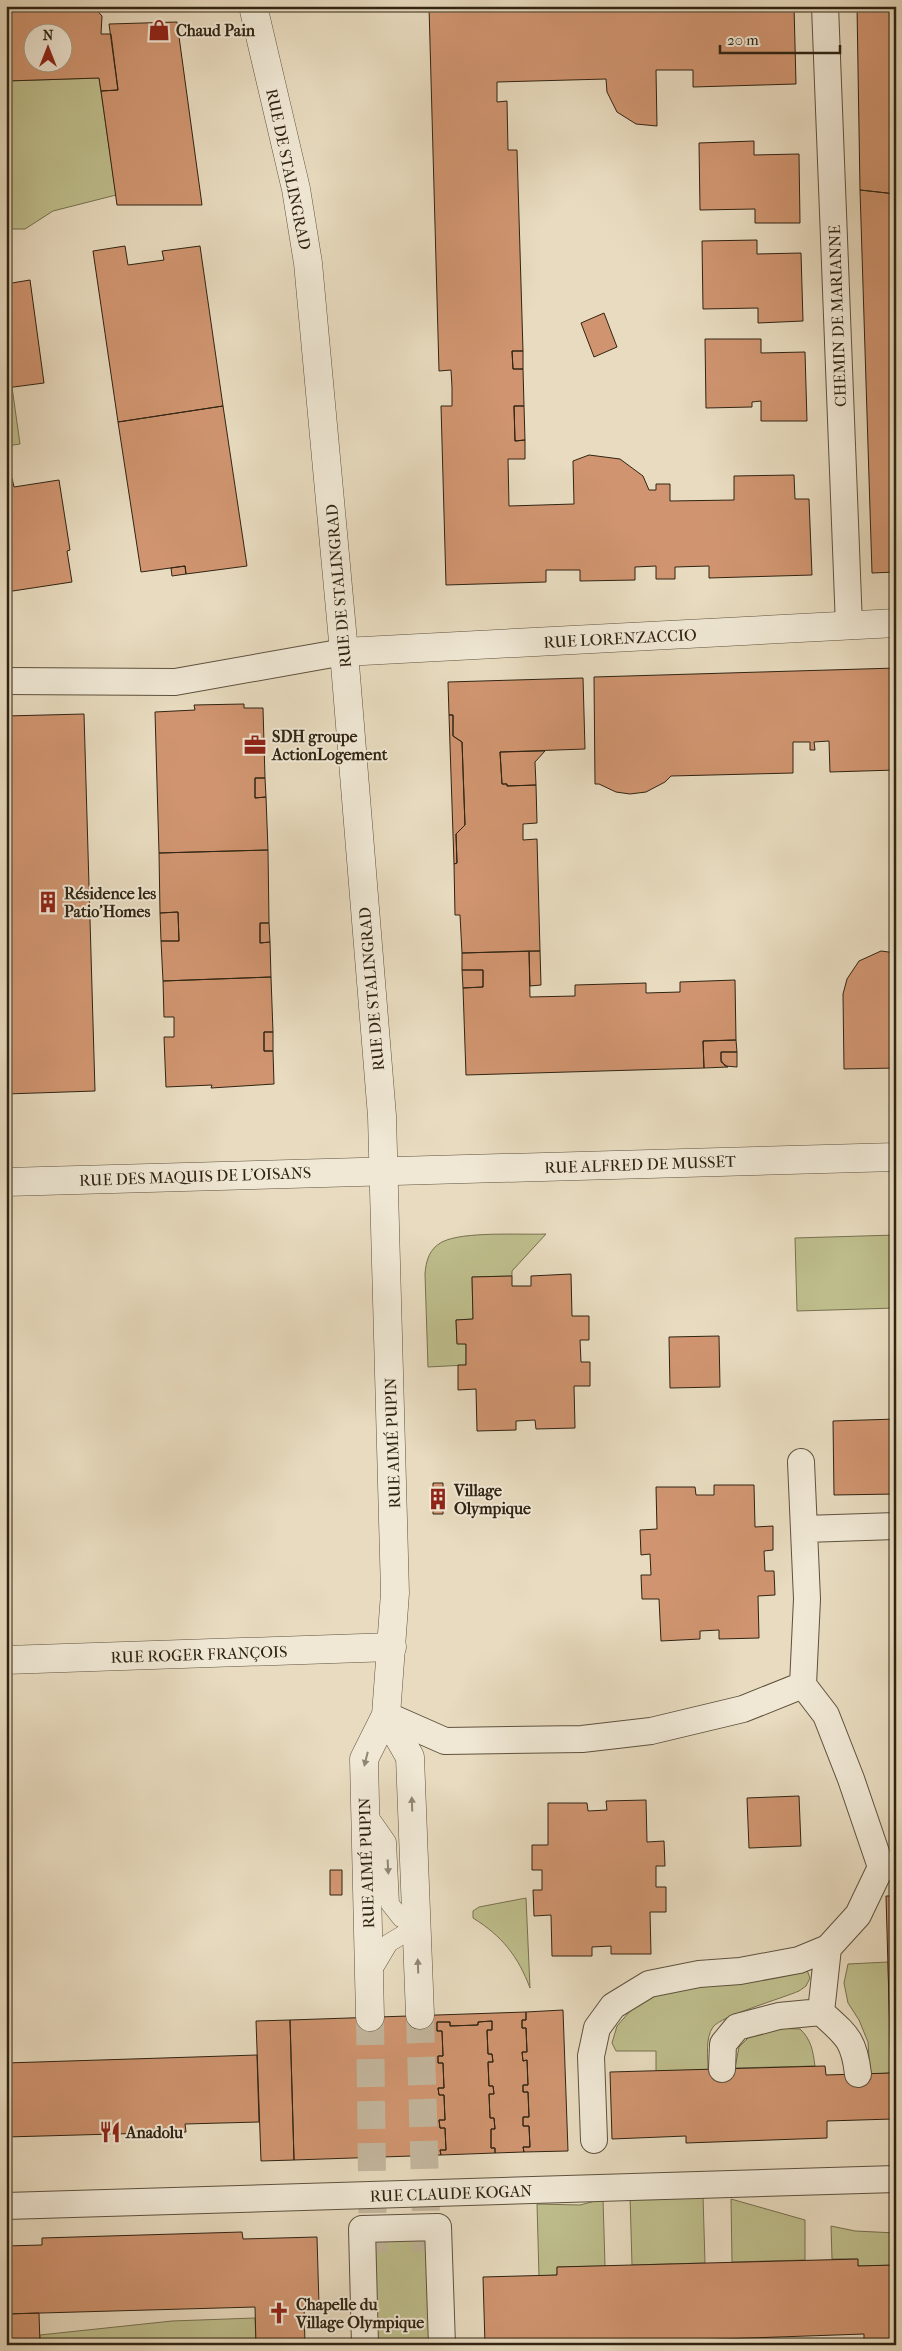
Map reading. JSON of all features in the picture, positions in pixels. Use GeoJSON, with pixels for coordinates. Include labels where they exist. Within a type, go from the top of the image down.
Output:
{"type":"FeatureCollection","features":[{"type":"Feature","properties":{"kind":"street","name":"RUE DE STALINGRAD"},"geometry":{"type":"LineString","coordinates":[[253,6],[296,189],[308,263],[344,652],[380,1096],[384,1170]]}},
{"type":"Feature","properties":{"kind":"street","name":"CHEMIN DE MARIANNE"},"geometry":{"type":"LineString","coordinates":[[825,6],[849,626]]}},
{"type":"Feature","properties":{"kind":"street","name":"RUE LORENZACCIO"},"geometry":{"type":"LineString","coordinates":[[344,652],[896,623]]}},
{"type":"Feature","properties":{"kind":"street"},"geometry":{"type":"LineString","coordinates":[[6,681],[175,682],[344,652]]}},
{"type":"Feature","properties":{"kind":"street","name":"RUE ALFRED DE MUSSET"},"geometry":{"type":"LineString","coordinates":[[384,1170],[896,1157]]}},
{"type":"Feature","properties":{"kind":"street","name":"RUE DES MAQUIS DE L'OISANS"},"geometry":{"type":"LineString","coordinates":[[6,1182],[384,1170]]}},
{"type":"Feature","properties":{"kind":"street","name":"RUE AIMÉ PUPIN"},"geometry":{"type":"LineString","coordinates":[[370,2017],[364,1758],[386,1715],[395,1593],[384,1170]]}},
{"type":"Feature","properties":{"kind":"street"},"geometry":{"type":"LineString","coordinates":[[594,2140],[591,2056],[598,2028],[614,2006],[649,1984],[699,1974],[740,1971],[799,1960],[828,1948],[858,1915],[888,1867],[826,1715],[803,1685],[807,1599],[801,1462]]}},
{"type":"Feature","properties":{"kind":"street"},"geometry":{"type":"LineString","coordinates":[[805,1530],[896,1526]]}},
{"type":"Feature","properties":{"kind":"street","name":"RUE ROGER FRANÇOIS"},"geometry":{"type":"LineString","coordinates":[[6,1660],[392,1647]]}},
{"type":"Feature","properties":{"kind":"street"},"geometry":{"type":"LineString","coordinates":[[386,1715],[445,1741],[582,1739],[651,1731],[743,1709],[803,1685]]}},
{"type":"Feature","properties":{"kind":"street"},"geometry":{"type":"LineString","coordinates":[[386,1715],[410,1756],[420,2015]]}},
{"type":"Feature","properties":{"kind":"street"},"geometry":{"type":"LineString","coordinates":[[821,2012],[828,1948]]}},
{"type":"Feature","properties":{"kind":"street"},"geometry":{"type":"LineString","coordinates":[[722,2069],[723,2044],[737,2027],[779,2016],[821,2012],[847,2035],[855,2052],[858,2074]]}},
{"type":"Feature","properties":{"kind":"street","name":"RUE CLAUDE KOGAN"},"geometry":{"type":"LineString","coordinates":[[6,2206],[896,2180]]}},
{"type":"Feature","properties":{"kind":"street"},"geometry":{"type":"LineString","coordinates":[[365,2345],[362,2229],[438,2227],[442,2345]]}},
{"type":"Feature","properties":{"kind":"lane"},"geometry":{"type":"LineString","coordinates":[[364,1808],[387,1842],[390,1904],[402,1918],[416,1926],[389,1943],[369,1978]]}},
{"type":"Feature","properties":{"kind":"green space"},"geometry":{"type":"Polygon","coordinates":[[[99,78],[116,195],[53,211],[25,229],[11,229],[8,139],[6,139],[6,81],[99,78]]]}},
{"type":"Feature","properties":{"kind":"green space"},"geometry":{"type":"Polygon","coordinates":[[[12,387],[20,444],[6,446],[6,388],[12,387]]]}},
{"type":"Feature","properties":{"kind":"green space"},"geometry":{"type":"Polygon","coordinates":[[[546,1234],[512,1271],[512,1276],[472,1277],[473,1319],[456,1320],[457,1343],[466,1344],[466,1365],[428,1367],[425,1274],[427,1260],[434,1248],[442,1242],[464,1236],[546,1234]]]}},
{"type":"Feature","properties":{"kind":"green space"},"geometry":{"type":"Polygon","coordinates":[[[896,1235],[896,1308],[797,1311],[795,1238],[896,1235]]]}},
{"type":"Feature","properties":{"kind":"green space"},"geometry":{"type":"Polygon","coordinates":[[[526,1898],[530,1988],[520,1966],[508,1948],[492,1932],[473,1918],[473,1911],[479,1907],[526,1898]]]}},
{"type":"Feature","properties":{"kind":"green space"},"geometry":{"type":"Polygon","coordinates":[[[888,1962],[891,2073],[870,2074],[868,2042],[859,2020],[848,2003],[844,1983],[848,1964],[888,1962]]]}},
{"type":"Feature","properties":{"kind":"green space"},"geometry":{"type":"Polygon","coordinates":[[[807,1970],[810,1978],[806,1986],[799,1991],[728,2018],[713,2027],[710,2031],[708,2042],[708,2070],[656,2071],[656,2051],[616,2051],[612,2043],[617,2026],[631,2010],[654,1994],[807,1970]]]}},
{"type":"Feature","properties":{"kind":"green space"},"geometry":{"type":"Polygon","coordinates":[[[773,2028],[800,2029],[807,2037],[811,2046],[815,2066],[735,2068],[739,2047],[753,2033],[773,2028]]]}},
{"type":"Feature","properties":{"kind":"green space"},"geometry":{"type":"Polygon","coordinates":[[[630,2196],[703,2196],[705,2263],[632,2265],[630,2196]]]}},
{"type":"Feature","properties":{"kind":"green space"},"geometry":{"type":"Polygon","coordinates":[[[603,2199],[605,2266],[557,2267],[557,2275],[539,2276],[537,2204],[580,2205],[603,2199]]]}},
{"type":"Feature","properties":{"kind":"green space"},"geometry":{"type":"Polygon","coordinates":[[[731,2199],[805,2220],[805,2260],[732,2262],[731,2199]]]}},
{"type":"Feature","properties":{"kind":"green space"},"geometry":{"type":"Polygon","coordinates":[[[831,2226],[855,2231],[896,2233],[896,2265],[858,2266],[857,2259],[832,2259],[831,2226]]]}},
{"type":"Feature","properties":{"kind":"green space"},"geometry":{"type":"Polygon","coordinates":[[[438,2227],[442,2345],[365,2345],[362,2229],[438,2227]]]}},
{"type":"Feature","properties":{"kind":"green space"},"geometry":{"type":"Polygon","coordinates":[[[255,2318],[256,2345],[40,2345],[40,2335],[172,2321],[255,2318]]]}},
{"type":"Feature","properties":{"kind":"building"},"geometry":{"type":"Polygon","coordinates":[[[6,6],[93,6],[102,16],[101,34],[111,34],[118,90],[101,91],[99,78],[6,81],[6,6]]]}},
{"type":"Feature","properties":{"kind":"building"},"geometry":{"type":"Polygon","coordinates":[[[429,6],[794,6],[796,84],[693,87],[693,70],[656,70],[657,126],[636,124],[617,112],[607,92],[606,79],[497,82],[497,102],[507,101],[508,150],[517,150],[523,351],[512,351],[513,369],[523,369],[524,406],[514,406],[515,441],[525,440],[525,459],[508,459],[509,506],[574,504],[573,461],[589,455],[620,459],[643,476],[649,490],[656,490],[656,484],[670,484],[670,501],[734,500],[734,476],[794,475],[795,499],[809,499],[812,575],[709,578],[709,566],[675,567],[675,579],[656,579],[656,566],[635,567],[635,580],[580,581],[580,570],[546,570],[546,582],[446,585],[441,406],[452,406],[452,387],[451,370],[439,371],[429,6]]]}},
{"type":"Feature","properties":{"kind":"building"},"geometry":{"type":"Polygon","coordinates":[[[857,6],[896,6],[896,194],[860,190],[857,6]]]}},
{"type":"Feature","properties":{"kind":"building"},"geometry":{"type":"Polygon","coordinates":[[[177,22],[202,205],[117,205],[101,91],[118,90],[109,24],[177,22]]]}},
{"type":"Feature","properties":{"kind":"building"},"geometry":{"type":"Polygon","coordinates":[[[754,141],[754,155],[799,154],[800,223],[755,223],[755,209],[700,210],[699,143],[754,141]]]}},
{"type":"Feature","properties":{"kind":"building"},"geometry":{"type":"Polygon","coordinates":[[[860,190],[896,194],[896,572],[872,573],[860,190]]]}},
{"type":"Feature","properties":{"kind":"building"},"geometry":{"type":"Polygon","coordinates":[[[757,240],[757,254],[801,253],[803,321],[758,323],[758,308],[703,309],[702,241],[757,240]]]}},
{"type":"Feature","properties":{"kind":"building"},"geometry":{"type":"Polygon","coordinates":[[[125,246],[128,265],[164,260],[162,251],[200,246],[223,406],[118,422],[93,251],[125,246]]]}},
{"type":"Feature","properties":{"kind":"building"},"geometry":{"type":"Polygon","coordinates":[[[30,280],[44,383],[6,388],[6,284],[30,280]]]}},
{"type":"Feature","properties":{"kind":"building"},"geometry":{"type":"Polygon","coordinates":[[[604,313],[617,347],[594,357],[581,323],[604,313]]]}},
{"type":"Feature","properties":{"kind":"building"},"geometry":{"type":"Polygon","coordinates":[[[705,339],[761,339],[761,353],[805,352],[807,421],[761,421],[761,401],[752,402],[752,407],[706,408],[705,339]]]}},
{"type":"Feature","properties":{"kind":"building"},"geometry":{"type":"Polygon","coordinates":[[[512,351],[523,351],[523,369],[513,369],[512,351]]]}},
{"type":"Feature","properties":{"kind":"building"},"geometry":{"type":"Polygon","coordinates":[[[223,406],[247,566],[186,574],[185,566],[141,572],[118,422],[223,406]]]}},
{"type":"Feature","properties":{"kind":"building"},"geometry":{"type":"Polygon","coordinates":[[[514,406],[524,406],[525,440],[515,441],[514,406]]]}},
{"type":"Feature","properties":{"kind":"building"},"geometry":{"type":"Polygon","coordinates":[[[12,478],[14,487],[59,480],[70,550],[67,551],[72,582],[6,592],[6,479],[12,478]]]}},
{"type":"Feature","properties":{"kind":"building"},"geometry":{"type":"Polygon","coordinates":[[[185,566],[186,574],[172,576],[171,568],[185,566]]]}},
{"type":"Feature","properties":{"kind":"building"},"geometry":{"type":"Polygon","coordinates":[[[896,668],[896,770],[830,772],[829,741],[814,742],[815,750],[810,750],[810,742],[793,742],[793,773],[671,776],[665,782],[646,792],[630,794],[616,792],[595,784],[594,677],[896,668]]]}},
{"type":"Feature","properties":{"kind":"building"},"geometry":{"type":"Polygon","coordinates":[[[583,678],[585,749],[500,752],[502,784],[507,784],[507,786],[536,785],[537,823],[523,824],[523,840],[537,839],[540,951],[462,953],[460,915],[455,915],[454,864],[457,863],[456,834],[465,825],[462,742],[453,736],[453,715],[449,715],[448,682],[583,678]]]}},
{"type":"Feature","properties":{"kind":"building"},"geometry":{"type":"Polygon","coordinates":[[[244,704],[244,708],[263,708],[265,778],[255,778],[255,798],[266,797],[268,850],[159,853],[155,712],[195,710],[194,705],[244,704]]]}},
{"type":"Feature","properties":{"kind":"building","name":"Résidence les Patio'Homes"},"geometry":{"type":"Polygon","coordinates":[[[84,714],[95,1091],[6,1094],[6,716],[84,714]]]}},
{"type":"Feature","properties":{"kind":"building"},"geometry":{"type":"Polygon","coordinates":[[[449,715],[453,715],[453,736],[462,742],[465,825],[456,834],[457,863],[454,864],[449,715]]]}},
{"type":"Feature","properties":{"kind":"building"},"geometry":{"type":"Polygon","coordinates":[[[545,751],[535,762],[536,785],[507,786],[507,784],[502,784],[500,752],[545,751]]]}},
{"type":"Feature","properties":{"kind":"building"},"geometry":{"type":"Polygon","coordinates":[[[255,778],[265,778],[266,797],[255,798],[255,778]]]}},
{"type":"Feature","properties":{"kind":"building"},"geometry":{"type":"Polygon","coordinates":[[[268,850],[269,923],[260,923],[260,943],[270,942],[271,977],[163,981],[161,941],[179,941],[178,912],[160,913],[159,853],[268,850]]]}},
{"type":"Feature","properties":{"kind":"building"},"geometry":{"type":"Polygon","coordinates":[[[178,912],[179,941],[161,941],[160,913],[178,912]]]}},
{"type":"Feature","properties":{"kind":"building"},"geometry":{"type":"Polygon","coordinates":[[[260,923],[269,923],[270,942],[260,943],[260,923]]]}},
{"type":"Feature","properties":{"kind":"building"},"geometry":{"type":"Polygon","coordinates":[[[529,951],[530,997],[575,996],[575,985],[646,983],[646,993],[680,992],[680,982],[735,980],[736,1040],[703,1041],[704,1068],[466,1075],[463,988],[483,987],[483,970],[462,970],[462,953],[529,951]]]}},
{"type":"Feature","properties":{"kind":"building"},"geometry":{"type":"Polygon","coordinates":[[[529,951],[540,951],[541,985],[530,986],[529,951]]]}},
{"type":"Feature","properties":{"kind":"building"},"geometry":{"type":"Polygon","coordinates":[[[881,951],[896,953],[896,1068],[844,1069],[843,994],[847,979],[859,961],[881,951]]]}},
{"type":"Feature","properties":{"kind":"building"},"geometry":{"type":"Polygon","coordinates":[[[462,970],[483,970],[483,987],[463,988],[462,970]]]}},
{"type":"Feature","properties":{"kind":"building"},"geometry":{"type":"Polygon","coordinates":[[[271,977],[273,1032],[264,1032],[264,1051],[273,1051],[274,1084],[211,1088],[212,1085],[166,1087],[164,1037],[174,1037],[174,1017],[164,1017],[163,981],[271,977]]]}},
{"type":"Feature","properties":{"kind":"building"},"geometry":{"type":"Polygon","coordinates":[[[264,1032],[273,1032],[273,1051],[264,1051],[264,1032]]]}},
{"type":"Feature","properties":{"kind":"building"},"geometry":{"type":"Polygon","coordinates":[[[736,1040],[737,1052],[721,1052],[721,1062],[728,1067],[704,1068],[703,1041],[736,1040]]]}},
{"type":"Feature","properties":{"kind":"building"},"geometry":{"type":"Polygon","coordinates":[[[721,1052],[737,1052],[737,1067],[725,1066],[721,1060],[721,1052]]]}},
{"type":"Feature","properties":{"kind":"building"},"geometry":{"type":"Polygon","coordinates":[[[571,1274],[572,1316],[589,1316],[589,1340],[580,1340],[581,1362],[590,1362],[590,1386],[574,1386],[575,1428],[536,1429],[535,1420],[516,1421],[516,1430],[477,1431],[476,1389],[458,1390],[458,1365],[466,1365],[466,1344],[457,1344],[456,1320],[473,1319],[472,1277],[512,1276],[512,1286],[531,1286],[531,1276],[571,1274]]]}},
{"type":"Feature","properties":{"kind":"building"},"geometry":{"type":"Polygon","coordinates":[[[719,1336],[720,1387],[670,1388],[669,1337],[719,1336]]]}},
{"type":"Feature","properties":{"kind":"building"},"geometry":{"type":"Polygon","coordinates":[[[896,1419],[896,1494],[834,1495],[833,1421],[896,1419]]]}},
{"type":"Feature","properties":{"kind":"building","name":"Village Olympique"},"geometry":{"type":"Polygon","coordinates":[[[433,1483],[443,1483],[443,1514],[433,1514],[433,1483]]]}},
{"type":"Feature","properties":{"kind":"building"},"geometry":{"type":"Polygon","coordinates":[[[714,1485],[754,1485],[755,1527],[773,1526],[773,1550],[764,1551],[765,1571],[774,1571],[775,1595],[758,1596],[759,1638],[719,1639],[719,1630],[700,1631],[700,1639],[661,1641],[659,1599],[642,1599],[641,1575],[651,1575],[650,1554],[641,1555],[640,1530],[657,1529],[656,1487],[695,1487],[696,1495],[714,1495],[714,1485]]]}},
{"type":"Feature","properties":{"kind":"building"},"geometry":{"type":"Polygon","coordinates":[[[799,1796],[801,1846],[749,1848],[747,1798],[799,1796]]]}},
{"type":"Feature","properties":{"kind":"building"},"geometry":{"type":"Polygon","coordinates":[[[646,1800],[647,1842],[664,1841],[665,1866],[656,1866],[656,1887],[666,1887],[666,1912],[650,1912],[651,1954],[611,1954],[611,1946],[592,1947],[592,1956],[552,1956],[551,1915],[534,1916],[533,1890],[542,1890],[542,1870],[532,1870],[532,1845],[548,1845],[548,1803],[587,1803],[588,1811],[607,1810],[606,1801],[646,1800]]]}},
{"type":"Feature","properties":{"kind":"building"},"geometry":{"type":"Polygon","coordinates":[[[330,1870],[342,1870],[342,1895],[330,1895],[330,1870]]]}},
{"type":"Feature","properties":{"kind":"building"},"geometry":{"type":"Polygon","coordinates":[[[886,1896],[896,1896],[896,2136],[893,2136],[892,2119],[827,2121],[827,2138],[686,2143],[686,2136],[612,2139],[610,2072],[825,2066],[826,2075],[891,2073],[886,1896]]]}},
{"type":"Feature","properties":{"kind":"building"},"geometry":{"type":"Polygon","coordinates":[[[563,2010],[568,2151],[524,2152],[523,2147],[530,2147],[529,2126],[523,2126],[523,2117],[529,2117],[528,2092],[523,2092],[523,2085],[528,2085],[527,2060],[523,2061],[522,2052],[527,2052],[526,2028],[522,2028],[522,2020],[526,2020],[526,2012],[563,2010]]]}},
{"type":"Feature","properties":{"kind":"building"},"geometry":{"type":"Polygon","coordinates":[[[526,2012],[526,2020],[522,2020],[522,2028],[526,2028],[527,2052],[522,2052],[523,2061],[527,2060],[528,2085],[523,2085],[523,2092],[528,2092],[529,2117],[523,2117],[523,2126],[529,2126],[530,2147],[523,2147],[524,2152],[495,2153],[495,2148],[491,2148],[491,2129],[495,2129],[494,2118],[490,2118],[489,2094],[494,2094],[493,2086],[489,2086],[488,2062],[493,2062],[492,2054],[488,2054],[487,2030],[492,2030],[492,2021],[478,2022],[478,2025],[450,2026],[450,2022],[437,2022],[437,2031],[442,2031],[443,2056],[438,2056],[438,2063],[443,2063],[444,2088],[438,2088],[439,2095],[444,2095],[445,2120],[439,2120],[440,2128],[445,2128],[446,2150],[440,2150],[441,2155],[294,2160],[290,2020],[526,2012]]]}},
{"type":"Feature","properties":{"kind":"building"},"geometry":{"type":"Polygon","coordinates":[[[290,2020],[294,2160],[261,2161],[256,2021],[290,2020]]]}},
{"type":"Feature","properties":{"kind":"building"},"geometry":{"type":"Polygon","coordinates":[[[492,2021],[492,2030],[487,2030],[488,2054],[492,2054],[493,2062],[488,2062],[489,2086],[493,2086],[494,2094],[489,2094],[490,2118],[494,2118],[495,2129],[491,2129],[491,2148],[495,2148],[495,2153],[441,2155],[440,2150],[446,2150],[445,2128],[440,2128],[439,2120],[445,2120],[444,2095],[439,2095],[438,2088],[444,2088],[443,2063],[438,2063],[438,2056],[443,2056],[442,2031],[437,2031],[437,2022],[450,2022],[450,2026],[478,2025],[478,2022],[492,2021]]]}},
{"type":"Feature","properties":{"kind":"building"},"geometry":{"type":"Polygon","coordinates":[[[257,2055],[259,2122],[185,2124],[186,2132],[6,2137],[6,2063],[257,2055]]]}},
{"type":"Feature","properties":{"kind":"building"},"geometry":{"type":"Polygon","coordinates":[[[242,2232],[243,2239],[317,2237],[319,2305],[304,2305],[305,2345],[256,2345],[255,2307],[6,2314],[6,2246],[42,2245],[42,2238],[242,2232]]]}},
{"type":"Feature","properties":{"kind":"building"},"geometry":{"type":"Polygon","coordinates":[[[858,2259],[858,2266],[896,2265],[896,2345],[864,2345],[864,2334],[549,2345],[485,2345],[483,2277],[557,2275],[557,2267],[858,2259]]]}},
{"type":"Feature","properties":{"kind":"building"},"geometry":{"type":"Polygon","coordinates":[[[39,2313],[40,2345],[6,2345],[6,2314],[39,2313]]]}},
{"type":"Feature","properties":{"kind":"tunnel"},"geometry":{"type":"LineString","coordinates":[[420,2015],[427,2251]]}},
{"type":"Feature","properties":{"kind":"tunnel"},"geometry":{"type":"LineString","coordinates":[[370,2017],[373,2253]]}},
{"type":"Feature","properties":{"kind":"place","name":"Chaud Pain"},"geometry":{"type":"Point","coordinates":[159,30]}},
{"type":"Feature","properties":{"kind":"place","name":"SDH groupe ActionLogement"},"geometry":{"type":"Point","coordinates":[255,745]}},
{"type":"Feature","properties":{"kind":"place","name":"Résidence les Patio'Homes"},"geometry":{"type":"Point","coordinates":[48,902]}},
{"type":"Feature","properties":{"kind":"place","name":"Village Olympique"},"geometry":{"type":"Point","coordinates":[438,1499]}},
{"type":"Feature","properties":{"kind":"place","name":"Anadolu"},"geometry":{"type":"Point","coordinates":[110,2132]}},
{"type":"Feature","properties":{"kind":"place","name":"Chapelle du Village Olympique"},"geometry":{"type":"Point","coordinates":[279,2313]}}]}
